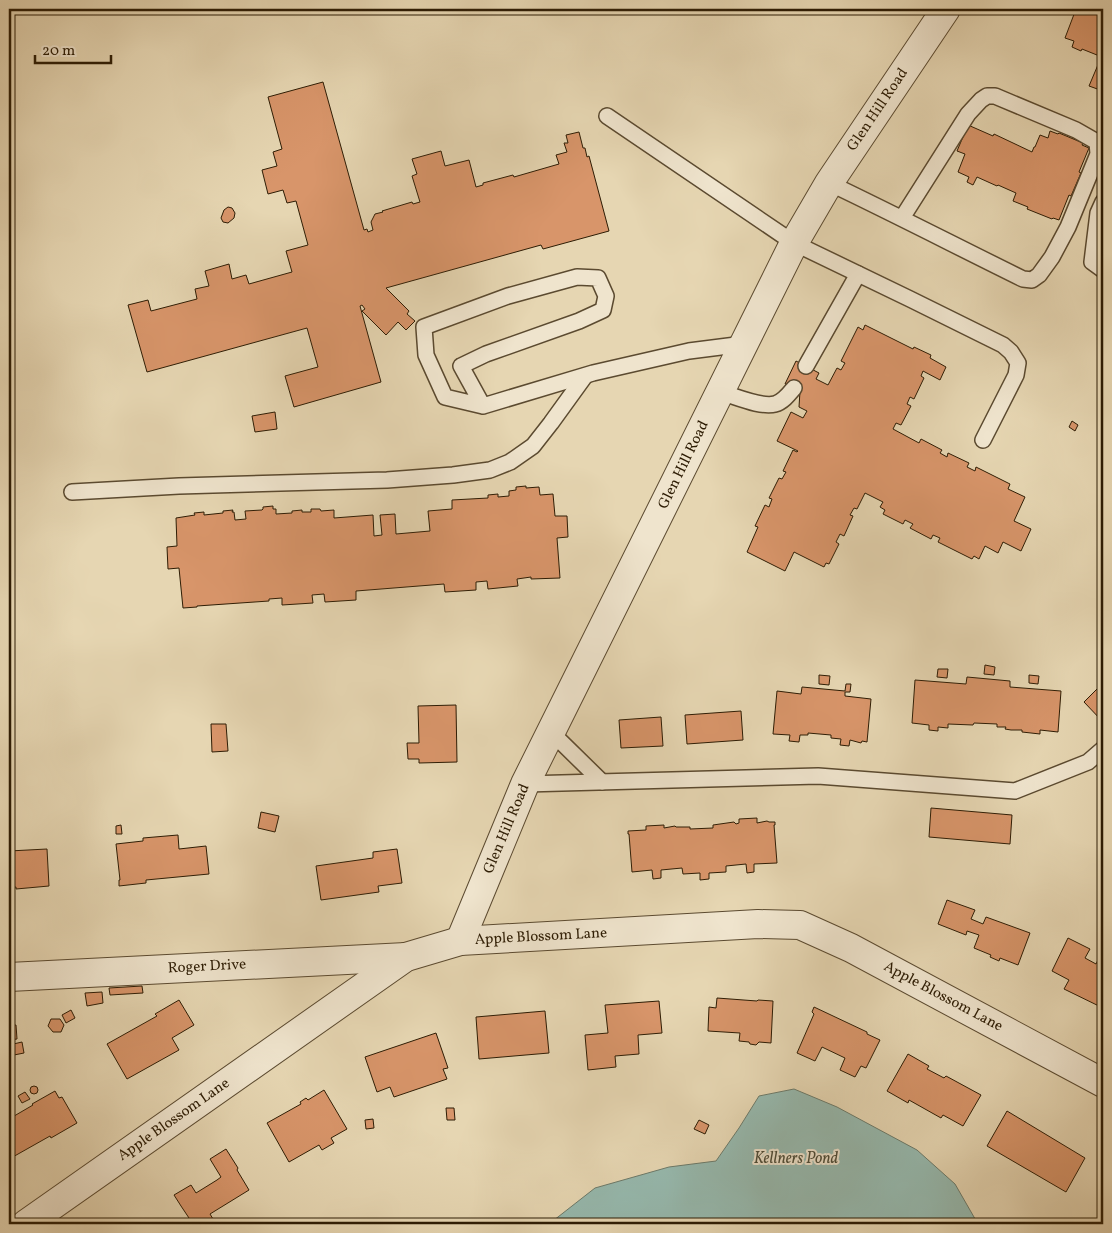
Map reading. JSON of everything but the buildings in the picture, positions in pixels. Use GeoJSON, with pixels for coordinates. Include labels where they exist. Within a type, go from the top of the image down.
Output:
{"type":"FeatureCollection","features":[{"type":"Feature","properties":{"kind":"street","name":"Glen Hill Road"},"geometry":{"type":"LineString","coordinates":[[460,941],[525,784],[794,244],[829,182],[946,9]]}},
{"type":"Feature","properties":{"kind":"street","name":"Apple Blossom Lane"},"geometry":{"type":"LineString","coordinates":[[26,1224],[406,957],[460,941],[758,924],[800,925],[851,948],[1103,1083]]}},
{"type":"Feature","properties":{"kind":"street","name":"Roger Drive"},"geometry":{"type":"LineString","coordinates":[[9,977],[406,957]]}},
{"type":"Feature","properties":{"kind":"lane"},"geometry":{"type":"LineString","coordinates":[[829,182],[1023,279],[1032,280],[1039,275],[1052,257],[1068,227],[1098,154],[1097,142],[995,96],[987,96],[968,114],[902,218]]}},
{"type":"Feature","properties":{"kind":"lane"},"geometry":{"type":"LineString","coordinates":[[607,116],[794,244],[1003,345],[1011,352],[1018,363],[1016,376],[983,440]]}},
{"type":"Feature","properties":{"kind":"lane"},"geometry":{"type":"LineString","coordinates":[[1103,202],[1098,213],[1092,262],[1103,270]]}},
{"type":"Feature","properties":{"kind":"lane"},"geometry":{"type":"LineString","coordinates":[[806,366],[858,274]]}},
{"type":"Feature","properties":{"kind":"lane"},"geometry":{"type":"LineString","coordinates":[[483,406],[462,366],[486,354],[579,321],[603,310],[606,296],[598,278],[577,277],[508,296],[424,327],[426,355],[445,397],[483,406],[585,376],[689,351],[744,344]]}},
{"type":"Feature","properties":{"kind":"lane"},"geometry":{"type":"LineString","coordinates":[[72,492],[180,486],[387,480],[453,476],[490,470],[510,462],[532,446],[585,376]]}},
{"type":"Feature","properties":{"kind":"lane"},"geometry":{"type":"LineString","coordinates":[[720,392],[767,405],[776,404],[787,397],[794,388]]}},
{"type":"Feature","properties":{"kind":"lane"},"geometry":{"type":"LineString","coordinates":[[551,732],[602,782]]}},
{"type":"Feature","properties":{"kind":"lane"},"geometry":{"type":"LineString","coordinates":[[525,784],[818,776],[1015,791],[1088,762],[1103,749]]}},
{"type":"Feature","properties":{"kind":"water","name":"Kellners Pond"},"geometry":{"type":"Polygon","coordinates":[[[794,1089],[837,1107],[917,1150],[955,1184],[978,1224],[549,1224],[595,1188],[669,1167],[716,1161],[759,1096],[794,1089]]]}}]}
